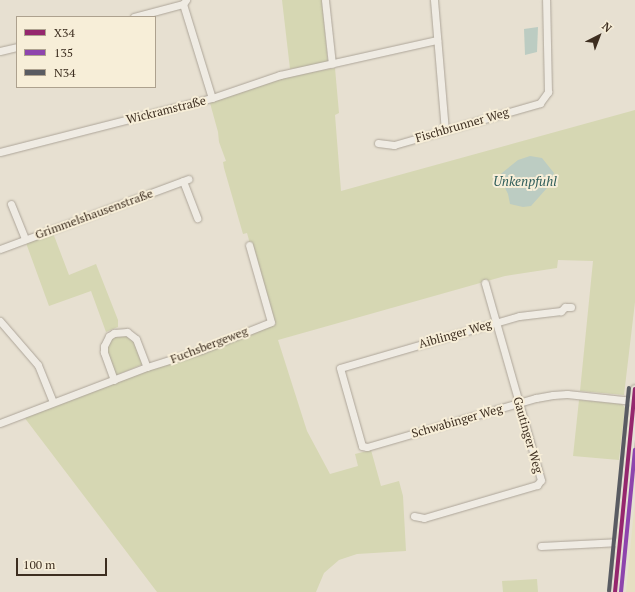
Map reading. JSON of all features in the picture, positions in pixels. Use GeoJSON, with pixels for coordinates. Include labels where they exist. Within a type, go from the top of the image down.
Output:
{"type":"FeatureCollection","features":[{"type":"Feature","properties":{"kind":"main road"},"geometry":{"type":"LineString","coordinates":[[615,592],[635,389]]}},
{"type":"Feature","properties":{"kind":"street"},"geometry":{"type":"LineString","coordinates":[[325,0],[332,64]]}},
{"type":"Feature","properties":{"kind":"street"},"geometry":{"type":"LineString","coordinates":[[434,0],[445,130]]}},
{"type":"Feature","properties":{"kind":"street","name":"Fischbrunner Weg"},"geometry":{"type":"LineString","coordinates":[[378,143],[394,144],[540,103],[548,92],[546,0]]}},
{"type":"Feature","properties":{"kind":"street"},"geometry":{"type":"LineString","coordinates":[[137,16],[185,2],[212,98]]}},
{"type":"Feature","properties":{"kind":"street","name":"Wickramstraße"},"geometry":{"type":"LineString","coordinates":[[0,152],[212,98],[280,75],[437,40]]}},
{"type":"Feature","properties":{"kind":"street"},"geometry":{"type":"LineString","coordinates":[[0,51],[16,47]]}},
{"type":"Feature","properties":{"kind":"street","name":"Grimmelshausenstraße"},"geometry":{"type":"LineString","coordinates":[[0,248],[185,180],[197,218]]}},
{"type":"Feature","properties":{"kind":"street"},"geometry":{"type":"LineString","coordinates":[[11,204],[25,239]]}},
{"type":"Feature","properties":{"kind":"street","name":"Fuchsbergeweg"},"geometry":{"type":"LineString","coordinates":[[0,423],[271,322],[249,245]]}},
{"type":"Feature","properties":{"kind":"street","name":"Gautinger Weg"},"geometry":{"type":"LineString","coordinates":[[414,516],[424,518],[540,484],[541,480],[484,283]]}},
{"type":"Feature","properties":{"kind":"street","name":"Aiblinger Weg"},"geometry":{"type":"LineString","coordinates":[[340,368],[495,322],[519,316],[561,311],[565,307],[571,307]]}},
{"type":"Feature","properties":{"kind":"street"},"geometry":{"type":"LineString","coordinates":[[0,321],[38,365],[53,402]]}},
{"type":"Feature","properties":{"kind":"street"},"geometry":{"type":"LineString","coordinates":[[114,380],[104,352],[104,346],[109,336],[114,333],[127,332],[136,339],[147,367]]}},
{"type":"Feature","properties":{"kind":"street","name":"Schwabinger Weg"},"geometry":{"type":"LineString","coordinates":[[340,368],[362,446],[368,447],[536,398],[567,394],[634,401]]}},
{"type":"Feature","properties":{"kind":"street"},"geometry":{"type":"LineString","coordinates":[[541,546],[620,542]]}},
{"type":"Feature","properties":{"kind":"shaded area"},"geometry":{"type":"Polygon","coordinates":[[[635,499],[635,592],[626,592],[635,499]]]}},
{"type":"Feature","properties":{"kind":"green space"},"geometry":{"type":"Polygon","coordinates":[[[282,0],[322,0],[328,63],[290,69],[282,0]]]}},
{"type":"Feature","properties":{"kind":"green space"},"geometry":{"type":"Polygon","coordinates":[[[335,68],[339,113],[335,115],[341,191],[635,110],[635,302],[624,395],[580,391],[593,261],[558,260],[557,268],[505,276],[278,340],[307,431],[330,474],[358,466],[355,454],[371,450],[381,486],[399,481],[403,496],[406,551],[357,554],[339,560],[324,573],[316,592],[157,592],[24,417],[272,323],[247,233],[243,234],[224,168],[223,162],[226,161],[219,142],[218,132],[210,103],[290,76],[335,68]]]}},
{"type":"Feature","properties":{"kind":"green space"},"geometry":{"type":"Polygon","coordinates":[[[53,233],[69,275],[96,264],[118,320],[118,327],[106,332],[91,291],[49,306],[26,243],[53,233]]]}},
{"type":"Feature","properties":{"kind":"green space"},"geometry":{"type":"Polygon","coordinates":[[[125,335],[134,341],[143,364],[115,376],[105,350],[106,344],[114,336],[125,335]]]}},
{"type":"Feature","properties":{"kind":"green space"},"geometry":{"type":"Polygon","coordinates":[[[579,400],[622,404],[625,408],[619,460],[573,456],[579,400]]]}},
{"type":"Feature","properties":{"kind":"green space"},"geometry":{"type":"Polygon","coordinates":[[[537,579],[538,592],[503,592],[502,581],[537,579]]]}},
{"type":"Feature","properties":{"kind":"water"},"geometry":{"type":"Polygon","coordinates":[[[538,27],[537,52],[525,55],[524,29],[538,27]]]}},
{"type":"Feature","properties":{"kind":"water","name":"Unkenpfuhl"},"geometry":{"type":"Polygon","coordinates":[[[530,156],[542,158],[554,173],[547,188],[531,206],[523,207],[510,204],[505,188],[496,186],[497,177],[518,160],[530,156]]]}},
{"type":"Feature","properties":{"kind":"transit line","name":"N34"},"geometry":{"type":"LineString","coordinates":[[609,591],[629,388]]}},
{"type":"Feature","properties":{"kind":"transit line","name":"X34"},"geometry":{"type":"LineString","coordinates":[[615,592],[635,389]]}},
{"type":"Feature","properties":{"kind":"transit line","name":"135"},"geometry":{"type":"LineString","coordinates":[[621,592],[635,450]]}}]}
